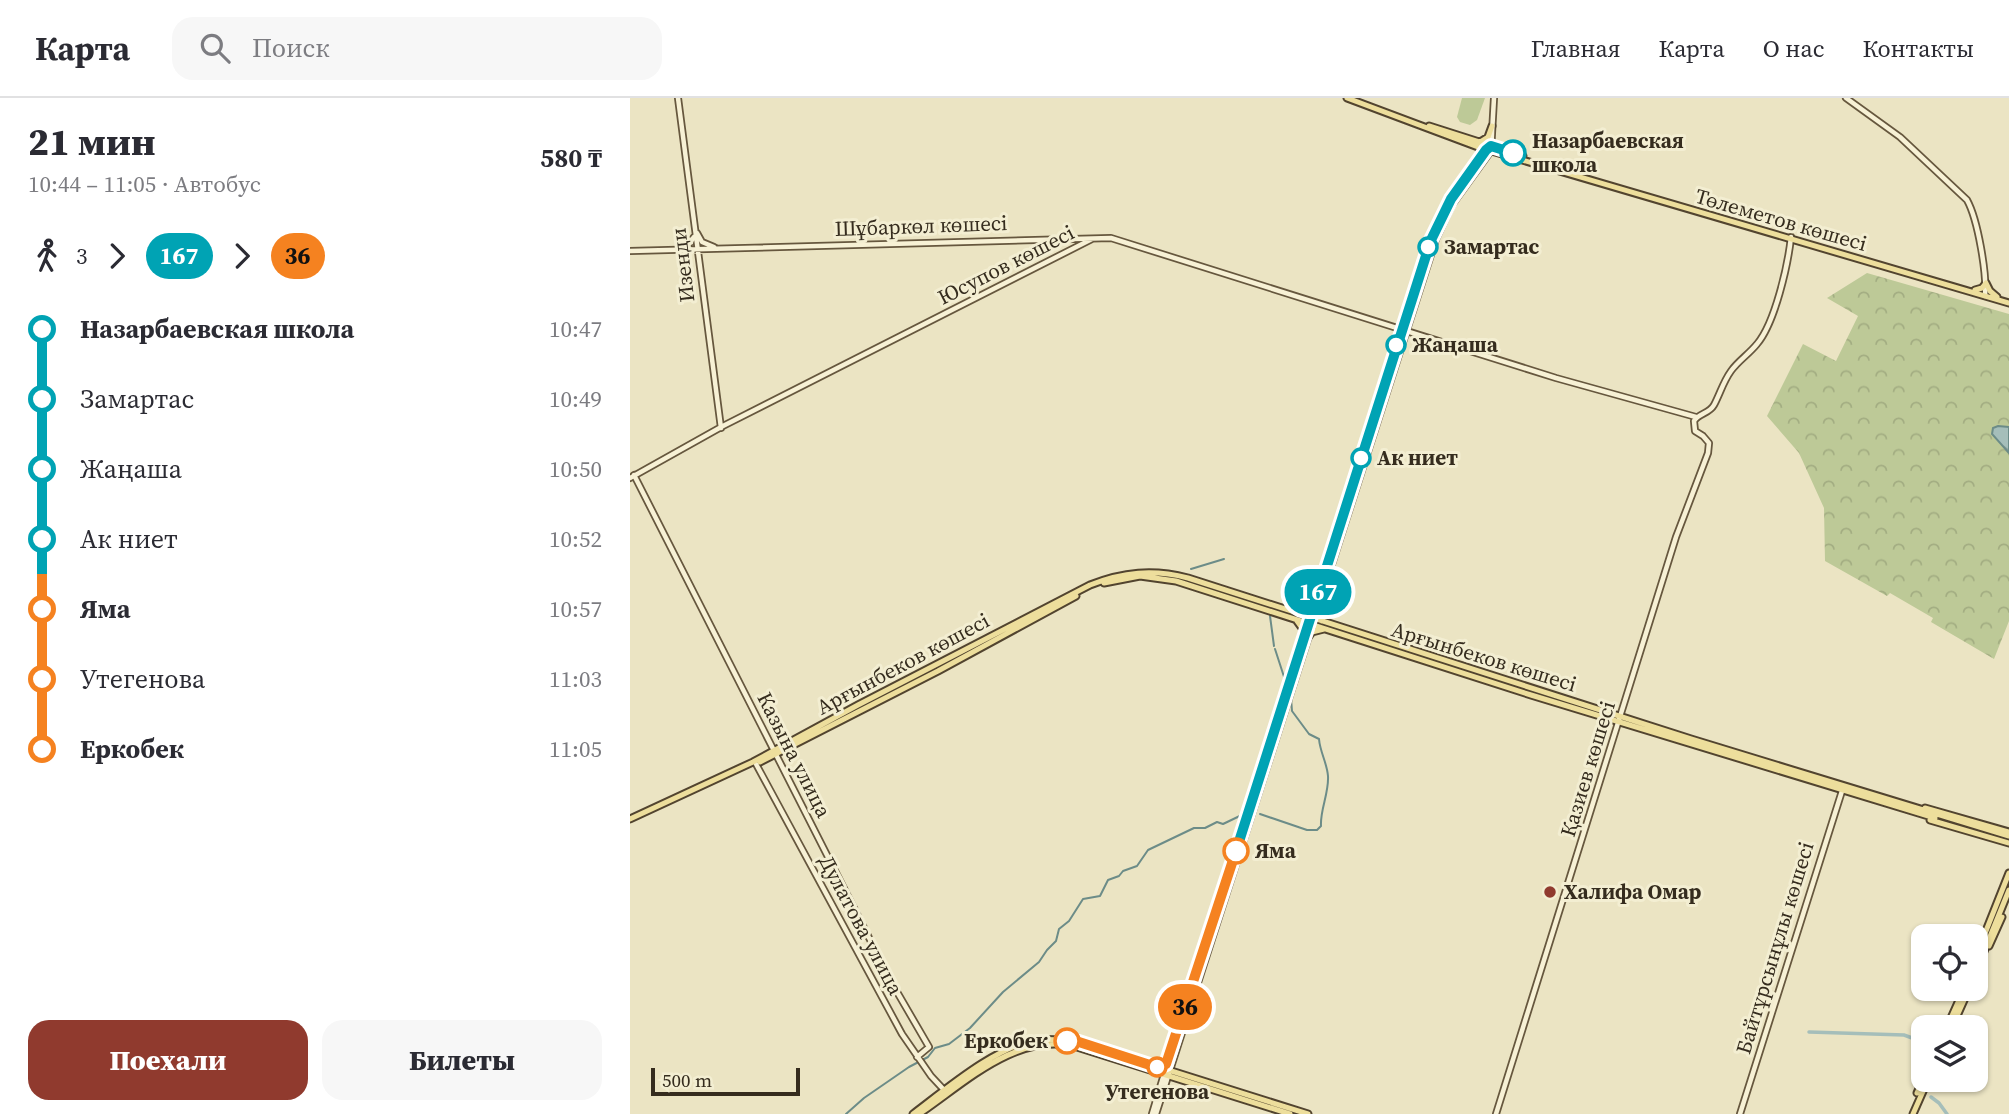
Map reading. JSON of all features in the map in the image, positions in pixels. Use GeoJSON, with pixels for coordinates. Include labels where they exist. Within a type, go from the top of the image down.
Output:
{"type":"FeatureCollection","features":[{"type":"Feature","properties":{"kind":"main road","name":"Төлеметов көшесі"},"geometry":{"type":"LineString","coordinates":[[1347,98],[1476,145],[2009,302]]}},
{"type":"Feature","properties":{"kind":"main road","name":"Төлеметов көшесі"},"geometry":{"type":"LineString","coordinates":[[1354,98],[1476,145]]}},
{"type":"Feature","properties":{"kind":"main road"},"geometry":{"type":"LineString","coordinates":[[1492,135],[1501,151],[1484,158],[1476,145],[1486,139],[1493,126]]}},
{"type":"Feature","properties":{"kind":"main road","name":"Төлеметов көшесі"},"geometry":{"type":"LineString","coordinates":[[1829,250],[2009,302]]}},
{"type":"Feature","properties":{"kind":"main road"},"geometry":{"type":"LineString","coordinates":[[1975,290],[1986,283],[1997,297]]}},
{"type":"Feature","properties":{"kind":"main road","name":"Арғынбеков көшесі"},"geometry":{"type":"LineString","coordinates":[[774,753],[1094,585],[1115,580],[1153,577],[1232,595],[1468,676],[1619,719],[2009,838]]}},
{"type":"Feature","properties":{"kind":"main road"},"geometry":{"type":"LineString","coordinates":[[1305,632],[1294,616],[1306,612],[1317,603]]}},
{"type":"Feature","properties":{"kind":"main road"},"geometry":{"type":"LineString","coordinates":[[1307,639],[1312,632],[1328,626],[1319,618],[1317,603]]}},
{"type":"Feature","properties":{"kind":"main road","name":"Арғынбеков көшесі"},"geometry":{"type":"LineString","coordinates":[[1619,719],[1842,791],[1892,803]]}},
{"type":"Feature","properties":{"kind":"main road"},"geometry":{"type":"LineString","coordinates":[[630,821],[756,764],[774,753]]}},
{"type":"Feature","properties":{"kind":"main road"},"geometry":{"type":"LineString","coordinates":[[630,821],[774,753]]}},
{"type":"Feature","properties":{"kind":"main road"},"geometry":{"type":"LineString","coordinates":[[1988,926],[2009,873]]}},
{"type":"Feature","properties":{"kind":"main road"},"geometry":{"type":"LineString","coordinates":[[1988,934],[2009,884]]}},
{"type":"Feature","properties":{"kind":"main road"},"geometry":{"type":"LineString","coordinates":[[1988,943],[2009,890]]}},
{"type":"Feature","properties":{"kind":"main road"},"geometry":{"type":"LineString","coordinates":[[1988,946],[2009,899]]}},
{"type":"Feature","properties":{"kind":"main road"},"geometry":{"type":"LineString","coordinates":[[913,1114],[1015,1049],[1056,1043],[1156,1067],[1166,1073]]}},
{"type":"Feature","properties":{"kind":"main road"},"geometry":{"type":"LineString","coordinates":[[1108,1054],[1290,1114]]}},
{"type":"Feature","properties":{"kind":"main road"},"geometry":{"type":"LineString","coordinates":[[1156,1067],[1163,1066],[1168,1061]]}},
{"type":"Feature","properties":{"kind":"main road"},"geometry":{"type":"LineString","coordinates":[[919,1114],[947,1092]]}},
{"type":"Feature","properties":{"kind":"main road"},"geometry":{"type":"LineString","coordinates":[[1911,1114],[1920,1092]]}},
{"type":"Feature","properties":{"kind":"main road"},"geometry":{"type":"LineString","coordinates":[[1911,1114],[1921,1092]]}},
{"type":"Feature","properties":{"kind":"main road"},"geometry":{"type":"LineString","coordinates":[[1228,1093],[1308,1114]]}},
{"type":"Feature","properties":{"kind":"street","name":"Изенди"},"geometry":{"type":"LineString","coordinates":[[680,98],[721,426]]}},
{"type":"Feature","properties":{"kind":"street"},"geometry":{"type":"LineString","coordinates":[[1317,603],[1390,363],[1405,329],[1441,225],[1489,149],[1494,98]]}},
{"type":"Feature","properties":{"kind":"street"},"geometry":{"type":"LineString","coordinates":[[1846,98],[1900,137],[1966,200],[1972,213],[1986,283],[1985,295]]}},
{"type":"Feature","properties":{"kind":"street"},"geometry":{"type":"LineString","coordinates":[[1405,329],[1408,305],[1436,227],[1451,199],[1484,158]]}},
{"type":"Feature","properties":{"kind":"street"},"geometry":{"type":"LineString","coordinates":[[696,233],[702,242],[714,248]]}},
{"type":"Feature","properties":{"kind":"street"},"geometry":{"type":"LineString","coordinates":[[682,249],[691,244],[696,233]]}},
{"type":"Feature","properties":{"kind":"street","name":"Шұбаркөл көшесі"},"geometry":{"type":"LineString","coordinates":[[714,248],[963,243],[1099,236]]}},
{"type":"Feature","properties":{"kind":"street","name":"Шұбаркөл көшесі"},"geometry":{"type":"LineString","coordinates":[[630,250],[1099,236],[1119,238],[1556,378],[1698,416]]}},
{"type":"Feature","properties":{"kind":"street","name":"Юсупов көшесі"},"geometry":{"type":"LineString","coordinates":[[632,477],[721,426],[1099,236]]}},
{"type":"Feature","properties":{"kind":"street","name":"Юсупов көшесі"},"geometry":{"type":"LineString","coordinates":[[721,426],[798,390],[1099,236]]}},
{"type":"Feature","properties":{"kind":"street"},"geometry":{"type":"LineString","coordinates":[[1698,416],[1714,406],[1733,367],[1757,344],[1766,330],[1788,263],[1791,238]]}},
{"type":"Feature","properties":{"kind":"street"},"geometry":{"type":"LineString","coordinates":[[1067,239],[1073,242],[1073,248]]}},
{"type":"Feature","properties":{"kind":"street"},"geometry":{"type":"LineString","coordinates":[[700,266],[703,254],[714,248]]}},
{"type":"Feature","properties":{"kind":"street"},"geometry":{"type":"LineString","coordinates":[[682,249],[692,254],[700,266]]}},
{"type":"Feature","properties":{"kind":"street"},"geometry":{"type":"LineString","coordinates":[[1166,1073],[1293,685],[1397,345]]}},
{"type":"Feature","properties":{"kind":"street","name":"Қазиев көшесі"},"geometry":{"type":"LineString","coordinates":[[1496,1114],[1679,527],[1708,453],[1709,443],[1693,426],[1698,416]]}},
{"type":"Feature","properties":{"kind":"street","name":"Казына улица"},"geometry":{"type":"LineString","coordinates":[[632,477],[693,587],[774,753],[898,994],[929,1047],[917,1057]]}},
{"type":"Feature","properties":{"kind":"street"},"geometry":{"type":"LineString","coordinates":[[1154,1114],[1260,783],[1305,632],[1311,621]]}},
{"type":"Feature","properties":{"kind":"street","name":"Дулатова улица"},"geometry":{"type":"LineString","coordinates":[[756,764],[898,1028],[917,1057],[947,1092]]}},
{"type":"Feature","properties":{"kind":"street","name":"Байтұрсынұлы көшесі"},"geometry":{"type":"LineString","coordinates":[[1740,1114],[1842,791]]}},
{"type":"Feature","properties":{"kind":"green space"},"geometry":{"type":"Polygon","coordinates":[[[1462,98],[1485,98],[1477,120],[1470,125],[1460,122],[1457,117],[1462,98]]]}},
{"type":"Feature","properties":{"kind":"green space"},"geometry":{"type":"Polygon","coordinates":[[[1867,273],[2009,314],[2009,621],[1994,659],[1931,622],[1933,618],[1890,593],[1887,596],[1825,561],[1824,508],[1799,453],[1767,416],[1803,344],[1836,361],[1858,316],[1827,298],[1867,273]]]}},
{"type":"Feature","properties":{"kind":"water"},"geometry":{"type":"Polygon","coordinates":[[[2009,427],[2009,453],[1992,434],[1993,428],[2009,427]]]}},
{"type":"Feature","properties":{"kind":"waterway"},"geometry":{"type":"LineString","coordinates":[[1191,569],[1224,559]]}},
{"type":"Feature","properties":{"kind":"waterway"},"geometry":{"type":"LineString","coordinates":[[1270,616],[1274,646]]}},
{"type":"Feature","properties":{"kind":"waterway"},"geometry":{"type":"LineString","coordinates":[[1275,649],[1287,686]]}},
{"type":"Feature","properties":{"kind":"waterway"},"geometry":{"type":"LineString","coordinates":[[1260,814],[1307,830],[1317,830],[1321,826],[1328,783],[1326,767],[1319,739],[1309,734],[1292,711],[1291,698]]}},
{"type":"Feature","properties":{"kind":"waterway"},"geometry":{"type":"LineString","coordinates":[[846,1114],[864,1098],[928,1057],[935,1048],[949,1044],[970,1028],[1003,992],[1039,962],[1056,941],[1059,929],[1069,921],[1083,899],[1100,896],[1108,880],[1137,866],[1148,850],[1194,828],[1205,828],[1217,822],[1223,824],[1246,813]]}},
{"type":"Feature","properties":{"kind":"waterway"},"geometry":{"type":"LineString","coordinates":[[1809,1032],[1904,1035],[1911,1038]]}},
{"type":"Feature","properties":{"kind":"waterway"},"geometry":{"type":"LineString","coordinates":[[1931,1097],[1947,1114]]}},
{"type":"Feature","properties":{"kind":"bus line","name":"167"},"geometry":{"type":"LineString","coordinates":[[1236,851],[1436,227],[1451,199],[1486,150],[1491,146],[1513,153]]}},
{"type":"Feature","properties":{"kind":"bus line","name":"36"},"geometry":{"type":"LineString","coordinates":[[1067,1041],[1079,1042],[1156,1067],[1166,1064],[1236,851]]}},
{"type":"Feature","properties":{"kind":"place","name":"Назарбаевская школа"},"geometry":{"type":"Point","coordinates":[1513,153]}},
{"type":"Feature","properties":{"kind":"place","name":"Замартас"},"geometry":{"type":"Point","coordinates":[1428,247]}},
{"type":"Feature","properties":{"kind":"place","name":"Жаңаша"},"geometry":{"type":"Point","coordinates":[1396,345]}},
{"type":"Feature","properties":{"kind":"place","name":"Ак ниет"},"geometry":{"type":"Point","coordinates":[1361,458]}},
{"type":"Feature","properties":{"kind":"place","name":"Яма"},"geometry":{"type":"Point","coordinates":[1236,851]}},
{"type":"Feature","properties":{"kind":"place","name":"Халифа Омар"},"geometry":{"type":"Point","coordinates":[1550,892]}},
{"type":"Feature","properties":{"kind":"place","name":"Еркобек"},"geometry":{"type":"Point","coordinates":[1067,1041]}},
{"type":"Feature","properties":{"kind":"place","name":"Утегенова"},"geometry":{"type":"Point","coordinates":[1157,1067]}}]}
